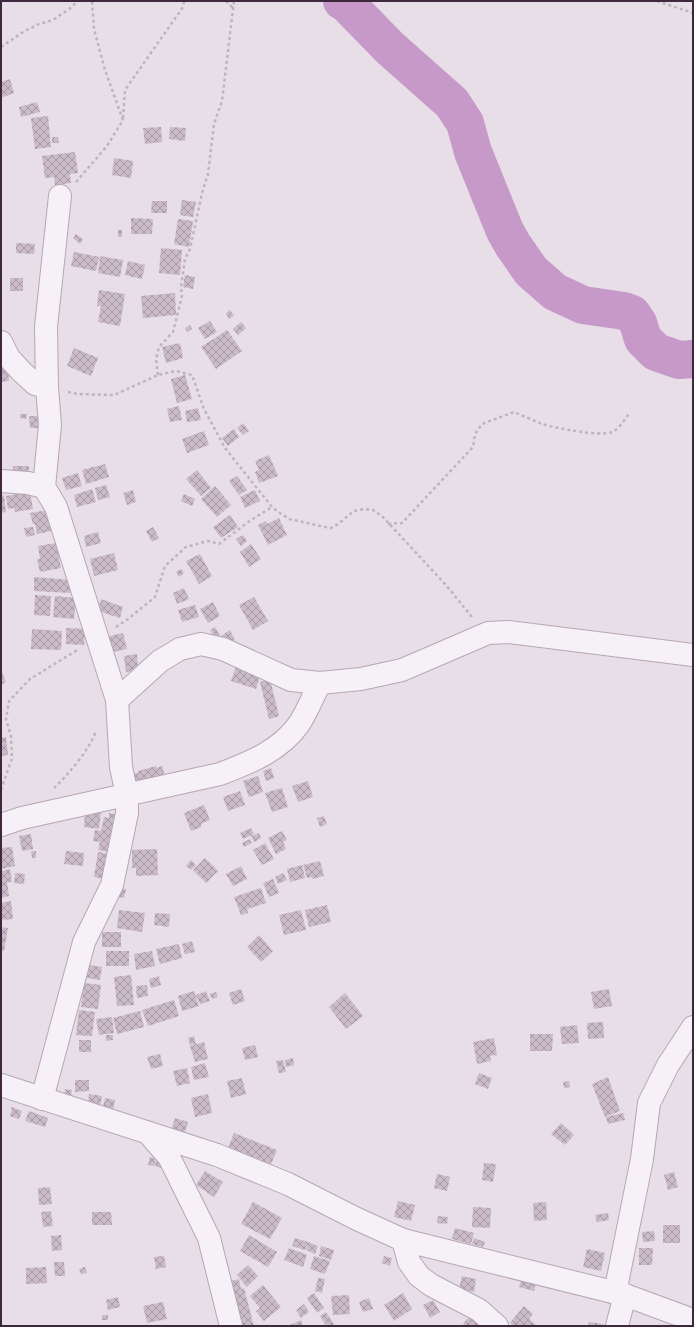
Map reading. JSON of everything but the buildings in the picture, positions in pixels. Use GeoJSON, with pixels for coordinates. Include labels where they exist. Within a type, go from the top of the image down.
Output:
{"type":"FeatureCollection","features":[{"type":"Feature","properties":{"kind":"street"},"geometry":{"type":"LineString","coordinates":[[42,1099],[84,942],[112,885],[127,813],[127,795],[121,767],[117,700],[56,507],[44,487],[50,425],[47,386],[46,327],[60,196]]}},
{"type":"Feature","properties":{"kind":"street"},"geometry":{"type":"LineString","coordinates":[[1,342],[9,358],[35,384],[47,386]]}},
{"type":"Feature","properties":{"kind":"street"},"geometry":{"type":"LineString","coordinates":[[1,481],[28,483],[44,487]]}},
{"type":"Feature","properties":{"kind":"street"},"geometry":{"type":"LineString","coordinates":[[117,700],[160,661],[180,649],[201,644],[223,648],[291,680],[320,683],[361,679],[402,670],[488,633],[508,632],[693,655]]}},
{"type":"Feature","properties":{"kind":"street"},"geometry":{"type":"LineString","coordinates":[[1,825],[22,818],[220,774],[249,762],[277,747],[298,724],[320,683]]}},
{"type":"Feature","properties":{"kind":"street"},"geometry":{"type":"LineString","coordinates":[[617,1326],[620,1294],[642,1159],[649,1103],[668,1065],[693,1027]]}},
{"type":"Feature","properties":{"kind":"street"},"geometry":{"type":"LineString","coordinates":[[1,1085],[217,1155],[288,1184],[355,1218],[403,1240],[620,1294],[693,1320]]}},
{"type":"Feature","properties":{"kind":"street"},"geometry":{"type":"LineString","coordinates":[[148,1133],[169,1157],[209,1238],[231,1326]]}},
{"type":"Feature","properties":{"kind":"street"},"geometry":{"type":"LineString","coordinates":[[403,1240],[409,1262],[419,1276],[431,1285],[479,1310],[497,1326]]}},
{"type":"Feature","properties":{"kind":"path"},"geometry":{"type":"LineString","coordinates":[[1,47],[23,32],[39,24],[52,20],[72,7],[77,1]]}},
{"type":"Feature","properties":{"kind":"path"},"geometry":{"type":"LineString","coordinates":[[92,1],[95,33],[123,120]]}},
{"type":"Feature","properties":{"kind":"path"},"geometry":{"type":"LineString","coordinates":[[60,196],[74,185],[107,146],[123,120],[125,90],[183,7],[184,1]]}},
{"type":"Feature","properties":{"kind":"path"},"geometry":{"type":"LineString","coordinates":[[226,1],[233,8]]}},
{"type":"Feature","properties":{"kind":"path"},"geometry":{"type":"LineString","coordinates":[[158,375],[156,360],[159,347],[173,332],[182,296],[181,287],[185,259],[190,249],[202,193],[208,174],[214,124],[222,101],[234,1]]}},
{"type":"Feature","properties":{"kind":"path"},"geometry":{"type":"LineString","coordinates":[[657,1],[693,13]]}},
{"type":"Feature","properties":{"kind":"path"},"geometry":{"type":"LineString","coordinates":[[47,386],[77,394],[114,395],[158,375],[176,371],[192,375],[204,409],[225,448],[272,507],[289,519],[325,528],[331,528],[338,524],[354,511],[364,509],[373,510],[382,516],[446,585],[476,622],[488,633]]}},
{"type":"Feature","properties":{"kind":"path"},"geometry":{"type":"LineString","coordinates":[[388,524],[402,523],[407,518],[473,447],[476,434],[482,424],[514,412],[544,424],[582,432],[602,434],[612,432],[620,426],[629,414]]}},
{"type":"Feature","properties":{"kind":"path"},"geometry":{"type":"LineString","coordinates":[[1,790],[12,758],[11,736],[6,719],[9,701],[30,679],[128,619],[155,597],[165,566],[186,547],[208,541],[218,544],[272,507]]}},
{"type":"Feature","properties":{"kind":"path"},"geometry":{"type":"LineString","coordinates":[[49,792],[60,782],[84,752],[94,738],[98,726]]}},
{"type":"Feature","properties":{"kind":"waterway"},"geometry":{"type":"LineString","coordinates":[[342,1],[346,3],[390,48],[452,103],[465,123],[473,152],[505,231],[531,271],[555,292],[583,305],[624,311],[632,314],[638,323],[643,339],[656,352],[679,360],[693,359]]}}]}
